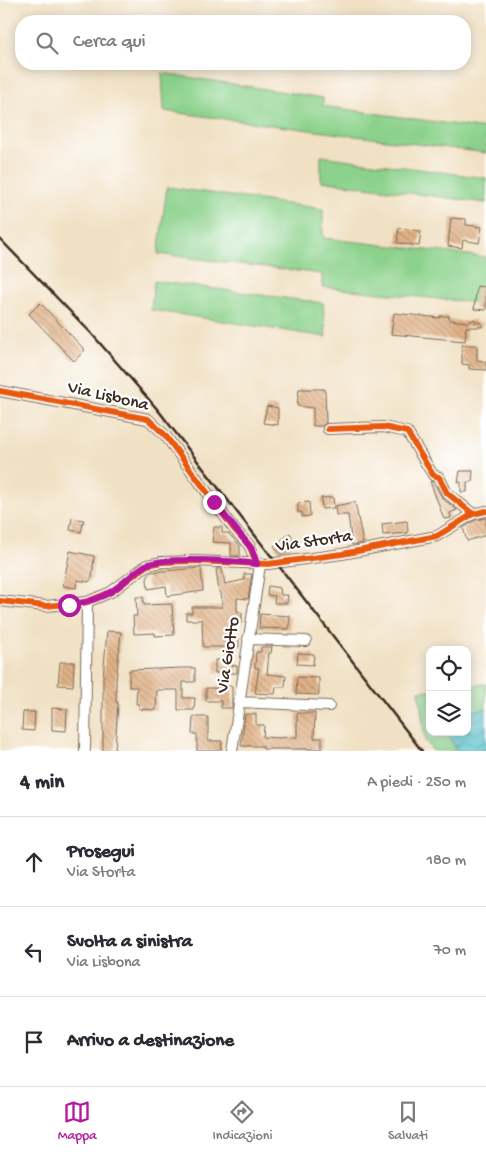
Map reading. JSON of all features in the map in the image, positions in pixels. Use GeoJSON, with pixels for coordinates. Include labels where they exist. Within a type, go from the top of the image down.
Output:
{"type":"FeatureCollection","features":[{"type":"Feature","properties":{"kind":"street","name":"Via Lisbona"},"geometry":{"type":"LineString","coordinates":[[0,391],[148,419],[164,435],[234,530],[249,545],[259,564]]}},
{"type":"Feature","properties":{"kind":"street"},"geometry":{"type":"LineString","coordinates":[[328,428],[382,427],[407,432],[433,475],[439,476],[447,493],[473,514]]}},
{"type":"Feature","properties":{"kind":"street","name":"Via Storta"},"geometry":{"type":"LineString","coordinates":[[0,601],[46,606],[87,602],[112,592],[147,565],[162,562],[194,561],[259,564],[342,554],[437,536],[473,514],[486,511]]}},
{"type":"Feature","properties":{"kind":"street","name":"Via Giotto"},"geometry":{"type":"LineString","coordinates":[[232,751],[259,564]]}},
{"type":"Feature","properties":{"kind":"street"},"geometry":{"type":"LineString","coordinates":[[86,751],[87,602]]}},
{"type":"Feature","properties":{"kind":"street"},"geometry":{"type":"LineString","coordinates":[[248,639],[306,641]]}},
{"type":"Feature","properties":{"kind":"street"},"geometry":{"type":"LineString","coordinates":[[238,702],[329,706]]}},
{"type":"Feature","properties":{"kind":"green space"},"geometry":{"type":"Polygon","coordinates":[[[162,73],[323,98],[323,106],[486,129],[486,153],[164,111],[162,73]]]}},
{"type":"Feature","properties":{"kind":"green space"},"geometry":{"type":"Polygon","coordinates":[[[321,156],[486,178],[486,203],[321,181],[321,156]]]}},
{"type":"Feature","properties":{"kind":"green space"},"geometry":{"type":"Polygon","coordinates":[[[167,187],[323,209],[323,238],[486,257],[486,288],[478,303],[322,287],[322,274],[158,254],[167,187]]]}},
{"type":"Feature","properties":{"kind":"green space"},"geometry":{"type":"Polygon","coordinates":[[[154,281],[323,303],[326,337],[151,310],[154,281]]]}},
{"type":"Feature","properties":{"kind":"green space"},"geometry":{"type":"Polygon","coordinates":[[[486,684],[486,709],[471,711],[471,686],[486,684]]]}},
{"type":"Feature","properties":{"kind":"green space"},"geometry":{"type":"Polygon","coordinates":[[[426,690],[426,736],[449,736],[456,751],[433,751],[425,740],[419,691],[426,690]]]}},
{"type":"Feature","properties":{"kind":"water"},"geometry":{"type":"Polygon","coordinates":[[[486,709],[486,751],[456,751],[449,736],[471,736],[471,711],[486,709]]]}},
{"type":"Feature","properties":{"kind":"building"},"geometry":{"type":"Polygon","coordinates":[[[451,218],[466,219],[466,225],[482,227],[479,243],[463,240],[462,248],[448,246],[451,218]]]}},
{"type":"Feature","properties":{"kind":"building"},"geometry":{"type":"Polygon","coordinates":[[[399,228],[421,231],[419,246],[397,243],[399,228]]]}},
{"type":"Feature","properties":{"kind":"building"},"geometry":{"type":"Polygon","coordinates":[[[477,286],[486,287],[486,310],[474,309],[477,286]]]}},
{"type":"Feature","properties":{"kind":"building"},"geometry":{"type":"Polygon","coordinates":[[[40,303],[85,350],[74,361],[29,314],[40,303]]]}},
{"type":"Feature","properties":{"kind":"building"},"geometry":{"type":"Polygon","coordinates":[[[394,313],[440,318],[440,316],[449,316],[449,320],[468,322],[475,319],[475,322],[482,323],[482,327],[466,327],[465,341],[391,334],[394,313]]]}},
{"type":"Feature","properties":{"kind":"building"},"geometry":{"type":"Polygon","coordinates":[[[462,345],[477,345],[477,360],[486,362],[486,370],[469,369],[469,365],[462,364],[462,345]]]}},
{"type":"Feature","properties":{"kind":"building"},"geometry":{"type":"Polygon","coordinates":[[[299,389],[325,389],[326,423],[322,426],[313,426],[313,408],[297,406],[299,389]]]}},
{"type":"Feature","properties":{"kind":"building"},"geometry":{"type":"Polygon","coordinates":[[[267,406],[278,408],[278,425],[263,423],[267,406]]]}},
{"type":"Feature","properties":{"kind":"building"},"geometry":{"type":"Polygon","coordinates":[[[460,471],[473,471],[472,482],[467,482],[467,492],[461,492],[461,482],[458,482],[460,471]]]}},
{"type":"Feature","properties":{"kind":"building"},"geometry":{"type":"Polygon","coordinates":[[[430,481],[434,483],[442,498],[457,510],[450,513],[451,518],[444,519],[430,481]]]}},
{"type":"Feature","properties":{"kind":"building"},"geometry":{"type":"Polygon","coordinates":[[[333,497],[334,508],[322,509],[321,498],[333,497]]]}},
{"type":"Feature","properties":{"kind":"building"},"geometry":{"type":"Polygon","coordinates":[[[309,502],[310,516],[302,517],[302,512],[298,512],[298,503],[309,502]]]}},
{"type":"Feature","properties":{"kind":"building"},"geometry":{"type":"Polygon","coordinates":[[[355,502],[363,543],[352,545],[348,515],[336,515],[335,506],[355,502]]]}},
{"type":"Feature","properties":{"kind":"building"},"geometry":{"type":"Polygon","coordinates":[[[72,518],[84,520],[81,532],[70,530],[72,518]]]}},
{"type":"Feature","properties":{"kind":"building"},"geometry":{"type":"Polygon","coordinates":[[[486,518],[486,535],[467,541],[463,528],[476,520],[486,518]]]}},
{"type":"Feature","properties":{"kind":"building"},"geometry":{"type":"Polygon","coordinates":[[[407,521],[408,533],[383,535],[382,524],[407,521]]]}},
{"type":"Feature","properties":{"kind":"building"},"geometry":{"type":"Polygon","coordinates":[[[214,527],[222,527],[222,533],[228,533],[240,546],[240,556],[231,556],[231,543],[212,542],[214,527]]]}},
{"type":"Feature","properties":{"kind":"building"},"geometry":{"type":"Polygon","coordinates":[[[290,533],[294,540],[289,544],[292,548],[281,555],[274,546],[290,533]]]}},
{"type":"Feature","properties":{"kind":"building"},"geometry":{"type":"Polygon","coordinates":[[[70,551],[94,556],[92,578],[89,582],[77,580],[76,588],[63,586],[70,551]]]}},
{"type":"Feature","properties":{"kind":"building"},"geometry":{"type":"Polygon","coordinates":[[[201,568],[203,591],[167,596],[166,586],[148,589],[147,579],[150,572],[201,568]]]}},
{"type":"Feature","properties":{"kind":"building"},"geometry":{"type":"Polygon","coordinates":[[[216,569],[222,569],[225,584],[244,580],[244,574],[252,574],[248,599],[237,598],[237,611],[242,613],[242,623],[233,623],[234,638],[239,638],[239,647],[203,647],[202,620],[186,620],[186,613],[192,613],[192,607],[222,607],[216,569]]]}},
{"type":"Feature","properties":{"kind":"building"},"geometry":{"type":"Polygon","coordinates":[[[268,586],[280,588],[281,595],[288,595],[287,603],[274,603],[275,596],[267,595],[268,586]]]}},
{"type":"Feature","properties":{"kind":"building"},"geometry":{"type":"Polygon","coordinates":[[[136,597],[143,597],[144,605],[172,604],[174,635],[155,636],[155,633],[134,634],[133,616],[137,616],[136,597]]]}},
{"type":"Feature","properties":{"kind":"building"},"geometry":{"type":"Polygon","coordinates":[[[260,614],[290,616],[289,629],[259,628],[260,614]]]}},
{"type":"Feature","properties":{"kind":"building"},"geometry":{"type":"Polygon","coordinates":[[[107,631],[121,632],[116,681],[116,702],[118,702],[115,751],[103,751],[103,678],[107,631]]]}},
{"type":"Feature","properties":{"kind":"building"},"geometry":{"type":"Polygon","coordinates":[[[261,647],[272,647],[271,653],[269,653],[267,674],[286,676],[285,687],[276,687],[275,694],[255,693],[259,668],[255,668],[256,652],[261,652],[261,647]]]}},
{"type":"Feature","properties":{"kind":"building"},"geometry":{"type":"Polygon","coordinates":[[[298,653],[314,654],[313,665],[297,664],[298,653]]]}},
{"type":"Feature","properties":{"kind":"building"},"geometry":{"type":"Polygon","coordinates":[[[215,660],[225,660],[225,664],[237,666],[237,673],[215,673],[215,660]]]}},
{"type":"Feature","properties":{"kind":"building"},"geometry":{"type":"Polygon","coordinates":[[[60,662],[74,662],[73,686],[58,685],[60,662]]]}},
{"type":"Feature","properties":{"kind":"building"},"geometry":{"type":"Polygon","coordinates":[[[195,668],[195,682],[183,682],[183,698],[195,698],[194,710],[178,710],[178,690],[157,690],[156,710],[139,709],[139,704],[136,704],[137,687],[129,687],[129,670],[195,668]]]}},
{"type":"Feature","properties":{"kind":"building"},"geometry":{"type":"Polygon","coordinates":[[[297,677],[319,678],[319,695],[296,694],[297,677]]]}},
{"type":"Feature","properties":{"kind":"building"},"geometry":{"type":"Polygon","coordinates":[[[221,686],[232,686],[232,708],[221,708],[221,701],[206,701],[206,688],[221,688],[221,686]]]}},
{"type":"Feature","properties":{"kind":"building"},"geometry":{"type":"Polygon","coordinates":[[[52,708],[67,709],[66,731],[52,730],[52,708]]]}},
{"type":"Feature","properties":{"kind":"building"},"geometry":{"type":"Polygon","coordinates":[[[23,712],[35,712],[34,731],[22,730],[23,712]]]}},
{"type":"Feature","properties":{"kind":"building"},"geometry":{"type":"Polygon","coordinates":[[[297,713],[315,713],[314,738],[322,738],[322,749],[263,749],[263,746],[241,746],[245,714],[256,714],[256,725],[264,725],[263,737],[278,738],[297,737],[297,713]]]}},
{"type":"Feature","properties":{"kind":"building"},"geometry":{"type":"Polygon","coordinates":[[[193,717],[208,717],[208,741],[222,741],[221,751],[197,751],[197,734],[192,734],[193,717]]]}},
{"type":"Feature","properties":{"kind":"railway"},"geometry":{"type":"LineString","coordinates":[[0,239],[91,333],[158,410],[422,751]]}},
{"type":"Feature","properties":{"kind":"cycle path"},"geometry":{"type":"LineString","coordinates":[[0,391],[148,419],[165,435],[234,529],[249,545],[257,564]]}},
{"type":"Feature","properties":{"kind":"cycle path"},"geometry":{"type":"LineString","coordinates":[[328,429],[383,427],[407,432],[433,475],[439,477],[447,493],[473,514]]}},
{"type":"Feature","properties":{"kind":"cycle path"},"geometry":{"type":"LineString","coordinates":[[0,601],[46,606],[87,602],[111,592],[147,565],[162,562],[194,561],[268,564],[342,554],[437,536],[473,514],[486,511]]}},
{"type":"Feature","properties":{"kind":"route"},"geometry":{"type":"LineString","coordinates":[[69,605],[87,602],[112,592],[147,565],[162,562],[194,561],[232,561],[257,564],[256,556],[252,549],[234,530],[214,502]]}}]}
